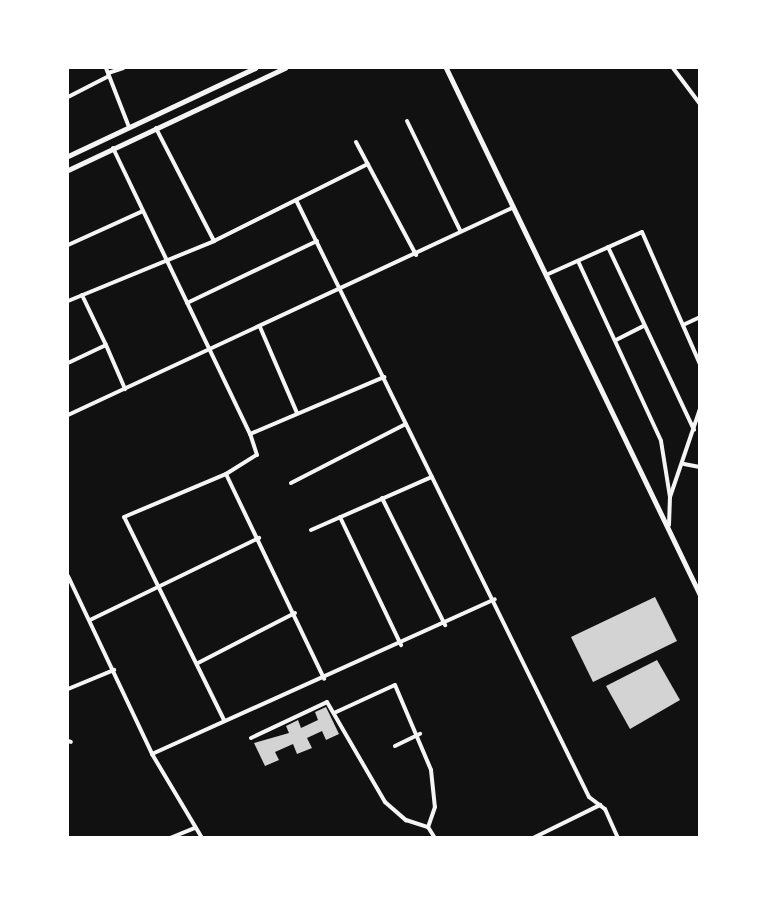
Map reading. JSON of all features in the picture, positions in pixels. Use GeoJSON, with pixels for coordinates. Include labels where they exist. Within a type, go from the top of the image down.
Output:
{"type":"FeatureCollection","features":[{"type":"Feature","properties":{"kind":"main road"},"geometry":{"type":"LineString","coordinates":[[68,156],[255,68]]}},
{"type":"Feature","properties":{"kind":"main road"},"geometry":{"type":"LineString","coordinates":[[68,170],[285,68]]}},
{"type":"Feature","properties":{"kind":"main road"},"geometry":{"type":"LineString","coordinates":[[446,68],[512,208],[669,525],[699,595]]}},
{"type":"Feature","properties":{"kind":"street"},"geometry":{"type":"LineString","coordinates":[[68,97],[108,72],[123,68]]}},
{"type":"Feature","properties":{"kind":"street"},"geometry":{"type":"LineString","coordinates":[[673,68],[699,104]]}},
{"type":"Feature","properties":{"kind":"street"},"geometry":{"type":"LineString","coordinates":[[108,72],[129,127]]}},
{"type":"Feature","properties":{"kind":"street"},"geometry":{"type":"LineString","coordinates":[[407,121],[460,230]]}},
{"type":"Feature","properties":{"kind":"street"},"geometry":{"type":"LineString","coordinates":[[156,127],[214,241]]}},
{"type":"Feature","properties":{"kind":"street"},"geometry":{"type":"LineString","coordinates":[[356,142],[416,255]]}},
{"type":"Feature","properties":{"kind":"street"},"geometry":{"type":"LineString","coordinates":[[113,148],[250,434],[257,455],[226,474],[124,517],[198,663],[224,720]]}},
{"type":"Feature","properties":{"kind":"street"},"geometry":{"type":"LineString","coordinates":[[68,301],[164,258],[214,241],[368,164]]}},
{"type":"Feature","properties":{"kind":"street"},"geometry":{"type":"LineString","coordinates":[[296,200],[342,289],[432,477],[495,599],[589,797],[600,805],[618,837]]}},
{"type":"Feature","properties":{"kind":"street"},"geometry":{"type":"LineString","coordinates":[[68,415],[416,255],[460,230],[512,208]]}},
{"type":"Feature","properties":{"kind":"street"},"geometry":{"type":"LineString","coordinates":[[68,245],[143,211]]}},
{"type":"Feature","properties":{"kind":"street"},"geometry":{"type":"LineString","coordinates":[[546,275],[642,232],[699,364]]}},
{"type":"Feature","properties":{"kind":"street"},"geometry":{"type":"LineString","coordinates":[[188,303],[316,242]]}},
{"type":"Feature","properties":{"kind":"street"},"geometry":{"type":"LineString","coordinates":[[608,247],[643,327],[694,430]]}},
{"type":"Feature","properties":{"kind":"street"},"geometry":{"type":"LineString","coordinates":[[578,261],[664,448],[670,498],[669,525]]}},
{"type":"Feature","properties":{"kind":"street"},"geometry":{"type":"LineString","coordinates":[[82,295],[125,389]]}},
{"type":"Feature","properties":{"kind":"street"},"geometry":{"type":"LineString","coordinates":[[682,325],[699,317]]}},
{"type":"Feature","properties":{"kind":"street"},"geometry":{"type":"LineString","coordinates":[[260,327],[297,413]]}},
{"type":"Feature","properties":{"kind":"street"},"geometry":{"type":"LineString","coordinates":[[616,340],[643,327]]}},
{"type":"Feature","properties":{"kind":"street"},"geometry":{"type":"LineString","coordinates":[[68,363],[106,345]]}},
{"type":"Feature","properties":{"kind":"street"},"geometry":{"type":"LineString","coordinates":[[250,434],[384,377]]}},
{"type":"Feature","properties":{"kind":"street"},"geometry":{"type":"LineString","coordinates":[[670,498],[684,464],[699,409]]}},
{"type":"Feature","properties":{"kind":"street"},"geometry":{"type":"LineString","coordinates":[[291,483],[406,424]]}},
{"type":"Feature","properties":{"kind":"street"},"geometry":{"type":"LineString","coordinates":[[684,464],[699,467]]}},
{"type":"Feature","properties":{"kind":"street"},"geometry":{"type":"LineString","coordinates":[[226,474],[295,613],[324,679]]}},
{"type":"Feature","properties":{"kind":"street"},"geometry":{"type":"LineString","coordinates":[[311,530],[432,477]]}},
{"type":"Feature","properties":{"kind":"street"},"geometry":{"type":"LineString","coordinates":[[382,498],[445,625]]}},
{"type":"Feature","properties":{"kind":"street"},"geometry":{"type":"LineString","coordinates":[[340,517],[400,645]]}},
{"type":"Feature","properties":{"kind":"street"},"geometry":{"type":"LineString","coordinates":[[90,620],[259,538]]}},
{"type":"Feature","properties":{"kind":"street"},"geometry":{"type":"LineString","coordinates":[[68,576],[152,754],[202,837]]}},
{"type":"Feature","properties":{"kind":"street"},"geometry":{"type":"LineString","coordinates":[[152,754],[224,720],[324,679],[445,625],[495,599]]}},
{"type":"Feature","properties":{"kind":"street"},"geometry":{"type":"LineString","coordinates":[[198,663],[295,613]]}},
{"type":"Feature","properties":{"kind":"street"},"geometry":{"type":"LineString","coordinates":[[68,688],[114,670]]}},
{"type":"Feature","properties":{"kind":"street"},"geometry":{"type":"LineString","coordinates":[[334,714],[395,685],[420,734],[435,807],[428,827]]}},
{"type":"Feature","properties":{"kind":"street"},"geometry":{"type":"LineString","coordinates":[[251,738],[327,702],[385,802],[406,820],[428,827],[435,837]]}},
{"type":"Feature","properties":{"kind":"street"},"geometry":{"type":"LineString","coordinates":[[395,746],[420,734]]}},
{"type":"Feature","properties":{"kind":"street"},"geometry":{"type":"LineString","coordinates":[[533,837],[600,805]]}},
{"type":"Feature","properties":{"kind":"street"},"geometry":{"type":"LineString","coordinates":[[170,837],[195,828]]}},
{"type":"Feature","properties":{"kind":"building"},"geometry":{"type":"Polygon","coordinates":[[[655,597],[677,641],[593,682],[571,637],[655,597]]]}},
{"type":"Feature","properties":{"kind":"building"},"geometry":{"type":"Polygon","coordinates":[[[657,660],[680,700],[630,729],[606,686],[657,660]]]}},
{"type":"Feature","properties":{"kind":"building"},"geometry":{"type":"Polygon","coordinates":[[[326,707],[339,734],[326,740],[322,731],[307,738],[312,748],[297,754],[293,744],[275,752],[279,760],[265,766],[254,743],[289,733],[286,726],[298,720],[301,728],[318,720],[315,712],[326,707]]]}}]}
